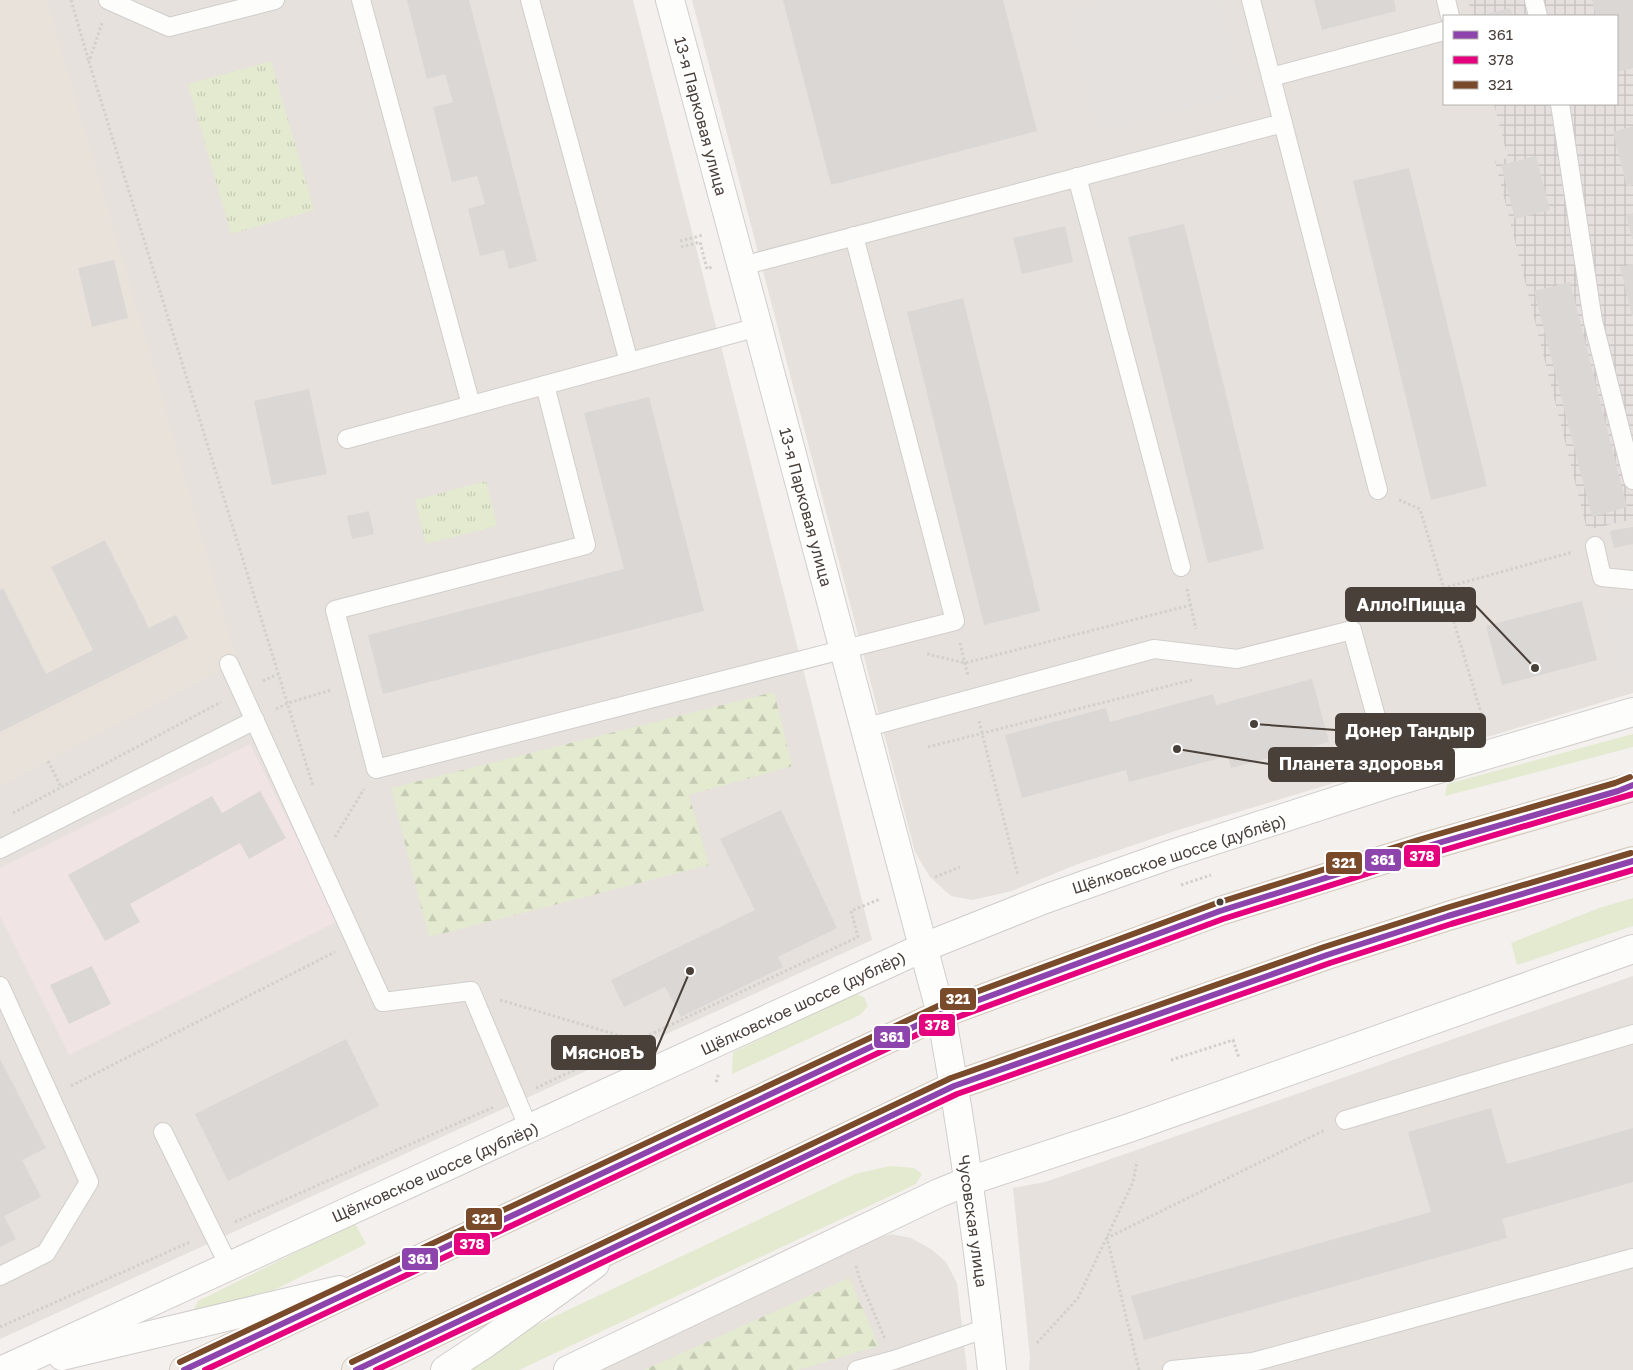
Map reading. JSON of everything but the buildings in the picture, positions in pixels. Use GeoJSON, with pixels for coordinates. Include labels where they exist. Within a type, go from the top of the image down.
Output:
{"type":"FeatureCollection","features":[{"type":"Feature","properties":{"kind":"main road"},"geometry":{"type":"LineString","coordinates":[[184,1370],[941,1014],[1220,911],[1421,848],[1633,787]]}},
{"type":"Feature","properties":{"kind":"main road"},"geometry":{"type":"LineString","coordinates":[[356,1370],[954,1086],[1327,955],[1448,916],[1633,861]]}},
{"type":"Feature","properties":{"kind":"street","name":"13-я Парковая улица"},"geometry":{"type":"LineString","coordinates":[[670,0],[941,1014]]}},
{"type":"Feature","properties":{"kind":"street","name":"Щёлковское шоссе (дублёр)"},"geometry":{"type":"LineString","coordinates":[[3,1370],[922,948],[1054,896],[1172,854],[1394,782],[1633,712]]}},
{"type":"Feature","properties":{"kind":"street"},"geometry":{"type":"LineString","coordinates":[[568,1370],[939,1193],[969,1181],[1129,1128],[1633,949]]}},
{"type":"Feature","properties":{"kind":"street","name":"Чусовская улица"},"geometry":{"type":"LineString","coordinates":[[941,1014],[969,1181],[992,1370]]}},
{"type":"Feature","properties":{"kind":"street"},"geometry":{"type":"LineString","coordinates":[[446,1370],[498,1335],[627,1241]]}},
{"type":"Feature","properties":{"kind":"street"},"geometry":{"type":"LineString","coordinates":[[3,1370],[370,1283]]}},
{"type":"Feature","properties":{"kind":"lane"},"geometry":{"type":"LineString","coordinates":[[108,0],[169,27],[275,0]]}},
{"type":"Feature","properties":{"kind":"lane"},"geometry":{"type":"LineString","coordinates":[[361,0],[471,405]]}},
{"type":"Feature","properties":{"kind":"lane"},"geometry":{"type":"LineString","coordinates":[[530,0],[629,362]]}},
{"type":"Feature","properties":{"kind":"lane"},"geometry":{"type":"LineString","coordinates":[[1252,0],[1378,490]]}},
{"type":"Feature","properties":{"kind":"lane"},"geometry":{"type":"LineString","coordinates":[[1446,0],[1450,15]]}},
{"type":"Feature","properties":{"kind":"lane"},"geometry":{"type":"LineString","coordinates":[[1534,0],[1538,15]]}},
{"type":"Feature","properties":{"kind":"lane"},"geometry":{"type":"LineString","coordinates":[[1271,77],[1443,31]]}},
{"type":"Feature","properties":{"kind":"lane"},"geometry":{"type":"LineString","coordinates":[[1560,105],[1593,321],[1633,480]]}},
{"type":"Feature","properties":{"kind":"lane"},"geometry":{"type":"LineString","coordinates":[[742,266],[1283,123]]}},
{"type":"Feature","properties":{"kind":"lane"},"geometry":{"type":"LineString","coordinates":[[1077,177],[1182,567]]}},
{"type":"Feature","properties":{"kind":"lane"},"geometry":{"type":"LineString","coordinates":[[545,385],[586,545],[335,610],[376,769],[955,621],[854,236]]}},
{"type":"Feature","properties":{"kind":"lane"},"geometry":{"type":"LineString","coordinates":[[347,439],[758,327]]}},
{"type":"Feature","properties":{"kind":"lane"},"geometry":{"type":"LineString","coordinates":[[1595,546],[1602,577],[1633,580]]}},
{"type":"Feature","properties":{"kind":"lane"},"geometry":{"type":"LineString","coordinates":[[864,728],[1154,649],[1237,659],[1352,630],[1394,782]]}},
{"type":"Feature","properties":{"kind":"lane"},"geometry":{"type":"LineString","coordinates":[[229,664],[383,1002],[471,991],[529,1129]]}},
{"type":"Feature","properties":{"kind":"lane"},"geometry":{"type":"LineString","coordinates":[[0,849],[255,720]]}},
{"type":"Feature","properties":{"kind":"lane"},"geometry":{"type":"LineString","coordinates":[[0,986],[90,1182],[46,1253],[0,1276]]}},
{"type":"Feature","properties":{"kind":"lane"},"geometry":{"type":"LineString","coordinates":[[1345,1120],[1633,1034]]}},
{"type":"Feature","properties":{"kind":"lane"},"geometry":{"type":"LineString","coordinates":[[163,1132],[229,1266]]}},
{"type":"Feature","properties":{"kind":"lane"},"geometry":{"type":"LineString","coordinates":[[1172,1370],[1253,1362],[1633,1258]]}},
{"type":"Feature","properties":{"kind":"lane"},"geometry":{"type":"LineString","coordinates":[[857,1370],[895,1365],[987,1328]]}},
{"type":"Feature","properties":{"kind":"path"},"geometry":{"type":"LineString","coordinates":[[71,0],[314,787]]}},
{"type":"Feature","properties":{"kind":"path"},"geometry":{"type":"LineString","coordinates":[[89,62],[108,0]]}},
{"type":"Feature","properties":{"kind":"path"},"geometry":{"type":"LineString","coordinates":[[680,241],[707,235]]}},
{"type":"Feature","properties":{"kind":"path"},"geometry":{"type":"LineString","coordinates":[[1420,509],[1485,726]]}},
{"type":"Feature","properties":{"kind":"path"},"geometry":{"type":"LineString","coordinates":[[1443,588],[1595,546]]}},
{"type":"Feature","properties":{"kind":"path"},"geometry":{"type":"LineString","coordinates":[[1182,567],[1202,654]]}},
{"type":"Feature","properties":{"kind":"path"},"geometry":{"type":"LineString","coordinates":[[920,652],[965,663],[1191,605]]}},
{"type":"Feature","properties":{"kind":"path"},"geometry":{"type":"LineString","coordinates":[[955,621],[1018,876]]}},
{"type":"Feature","properties":{"kind":"path"},"geometry":{"type":"LineString","coordinates":[[9,815],[278,674]]}},
{"type":"Feature","properties":{"kind":"path"},"geometry":{"type":"LineString","coordinates":[[928,747],[1194,679]]}},
{"type":"Feature","properties":{"kind":"path"},"geometry":{"type":"LineString","coordinates":[[255,720],[288,703],[354,683]]}},
{"type":"Feature","properties":{"kind":"path"},"geometry":{"type":"LineString","coordinates":[[48,761],[61,787]]}},
{"type":"Feature","properties":{"kind":"path"},"geometry":{"type":"LineString","coordinates":[[315,853],[331,843],[376,769]]}},
{"type":"Feature","properties":{"kind":"path"},"geometry":{"type":"LineString","coordinates":[[0,1327],[516,1098],[858,937],[851,911]]}},
{"type":"Feature","properties":{"kind":"path"},"geometry":{"type":"LineString","coordinates":[[51,1097],[356,942]]}},
{"type":"Feature","properties":{"kind":"path"},"geometry":{"type":"LineString","coordinates":[[471,991],[639,1041]]}},
{"type":"Feature","properties":{"kind":"path"},"geometry":{"type":"LineString","coordinates":[[1171,1060],[1234,1040],[1240,1058],[1230,1061]]}},
{"type":"Feature","properties":{"kind":"path"},"geometry":{"type":"LineString","coordinates":[[1107,1238],[1345,1120]]}},
{"type":"Feature","properties":{"kind":"path"},"geometry":{"type":"LineString","coordinates":[[1037,1343],[1078,1298],[1133,1182],[1137,1161]]}},
{"type":"Feature","properties":{"kind":"path"},"geometry":{"type":"LineString","coordinates":[[1107,1238],[1139,1370]]}},
{"type":"Feature","properties":{"kind":"path"},"geometry":{"type":"LineString","coordinates":[[856,1264],[860,1280],[895,1365]]}},
{"type":"Feature","properties":{"kind":"shaded area"},"geometry":{"type":"Polygon","coordinates":[[[0,0],[633,0],[872,940],[0,1339],[0,0]]]}},
{"type":"Feature","properties":{"kind":"shaded area"},"geometry":{"type":"Polygon","coordinates":[[[0,0],[47,0],[237,661],[0,786],[0,0]]]}},
{"type":"Feature","properties":{"kind":"shaded area"},"geometry":{"type":"Polygon","coordinates":[[[692,0],[1633,0],[1633,693],[1178,830],[1078,864],[1012,891],[972,900],[951,896],[930,877],[915,852],[692,0]]]}},
{"type":"Feature","properties":{"kind":"shaded area"},"geometry":{"type":"Polygon","coordinates":[[[1112,0],[1218,0],[1243,94],[1098,132],[1068,11],[1112,0]]]}},
{"type":"Feature","properties":{"kind":"shaded area"},"geometry":{"type":"Polygon","coordinates":[[[1468,0],[1633,0],[1633,519],[1587,530],[1495,161],[1508,158],[1494,105],[1618,105],[1618,15],[1472,15],[1468,0]]]}},
{"type":"Feature","properties":{"kind":"shaded area"},"geometry":{"type":"Polygon","coordinates":[[[1633,604],[1633,671],[1621,674],[1605,612],[1633,604]]]}},
{"type":"Feature","properties":{"kind":"shaded area"},"geometry":{"type":"Polygon","coordinates":[[[250,744],[338,921],[69,1055],[0,916],[0,868],[250,744]]]}},
{"type":"Feature","properties":{"kind":"shaded area"},"geometry":{"type":"Polygon","coordinates":[[[1633,976],[1633,1370],[1029,1370],[1030,1358],[1013,1188],[1045,1182],[1633,976]]]}},
{"type":"Feature","properties":{"kind":"shaded area"},"geometry":{"type":"Polygon","coordinates":[[[891,1234],[911,1238],[931,1249],[946,1262],[957,1283],[967,1370],[589,1370],[862,1243],[891,1234]]]}},
{"type":"Feature","properties":{"kind":"green space"},"geometry":{"type":"Polygon","coordinates":[[[271,61],[314,210],[231,234],[188,84],[271,61]]]}},
{"type":"Feature","properties":{"kind":"green space"},"geometry":{"type":"Polygon","coordinates":[[[486,481],[497,526],[426,544],[415,500],[486,481]]]}},
{"type":"Feature","properties":{"kind":"green space"},"geometry":{"type":"Polygon","coordinates":[[[774,692],[792,766],[689,795],[709,865],[429,937],[391,788],[774,692]]]}},
{"type":"Feature","properties":{"kind":"green space"},"geometry":{"type":"Polygon","coordinates":[[[1633,734],[1633,747],[1445,796],[1447,784],[1633,734]]]}},
{"type":"Feature","properties":{"kind":"green space"},"geometry":{"type":"Polygon","coordinates":[[[1633,898],[1633,926],[1517,965],[1511,943],[1599,908],[1633,898]]]}},
{"type":"Feature","properties":{"kind":"green space"},"geometry":{"type":"Polygon","coordinates":[[[851,992],[864,997],[868,1006],[860,1015],[732,1074],[733,1052],[818,1012],[851,992]]]}},
{"type":"Feature","properties":{"kind":"green space"},"geometry":{"type":"Polygon","coordinates":[[[890,1166],[914,1168],[922,1174],[916,1184],[519,1370],[472,1370],[528,1329],[855,1174],[890,1166]]]}},
{"type":"Feature","properties":{"kind":"green space"},"geometry":{"type":"Polygon","coordinates":[[[355,1223],[366,1244],[268,1293],[204,1309],[194,1309],[198,1301],[355,1223]]]}},
{"type":"Feature","properties":{"kind":"green space"},"geometry":{"type":"Polygon","coordinates":[[[849,1278],[879,1346],[798,1370],[644,1370],[849,1278]]]}},
{"type":"Feature","properties":{"kind":"transit line","name":"321"},"geometry":{"type":"LineString","coordinates":[[180,1362],[938,1006],[1217,903],[1418,840],[1630,777]]}},
{"type":"Feature","properties":{"kind":"transit line","name":"361"},"geometry":{"type":"LineString","coordinates":[[184,1370],[941,1014],[1220,911],[1421,848],[1633,785]]}},
{"type":"Feature","properties":{"kind":"transit line","name":"378"},"geometry":{"type":"LineString","coordinates":[[205,1370],[944,1022],[1223,919],[1424,856],[1633,794]]}},
{"type":"Feature","properties":{"kind":"transit line","name":"321"},"geometry":{"type":"LineString","coordinates":[[352,1362],[951,1078],[1324,947],[1446,908],[1631,853]]}},
{"type":"Feature","properties":{"kind":"transit line","name":"361"},"geometry":{"type":"LineString","coordinates":[[356,1370],[954,1086],[1327,955],[1448,916],[1633,861]]}},
{"type":"Feature","properties":{"kind":"transit line","name":"378"},"geometry":{"type":"LineString","coordinates":[[376,1370],[957,1094],[1330,963],[1451,924],[1633,870]]}},
{"type":"Feature","properties":{"kind":"place","name":"Алло!Пицца"},"geometry":{"type":"Point","coordinates":[1535,668]}},
{"type":"Feature","properties":{"kind":"place","name":"Донер Тандыр"},"geometry":{"type":"Point","coordinates":[1254,724]}},
{"type":"Feature","properties":{"kind":"place","name":"Планета здоровья"},"geometry":{"type":"Point","coordinates":[1177,749]}},
{"type":"Feature","properties":{"kind":"place","name":"МясновЪ"},"geometry":{"type":"Point","coordinates":[690,971]}}]}
